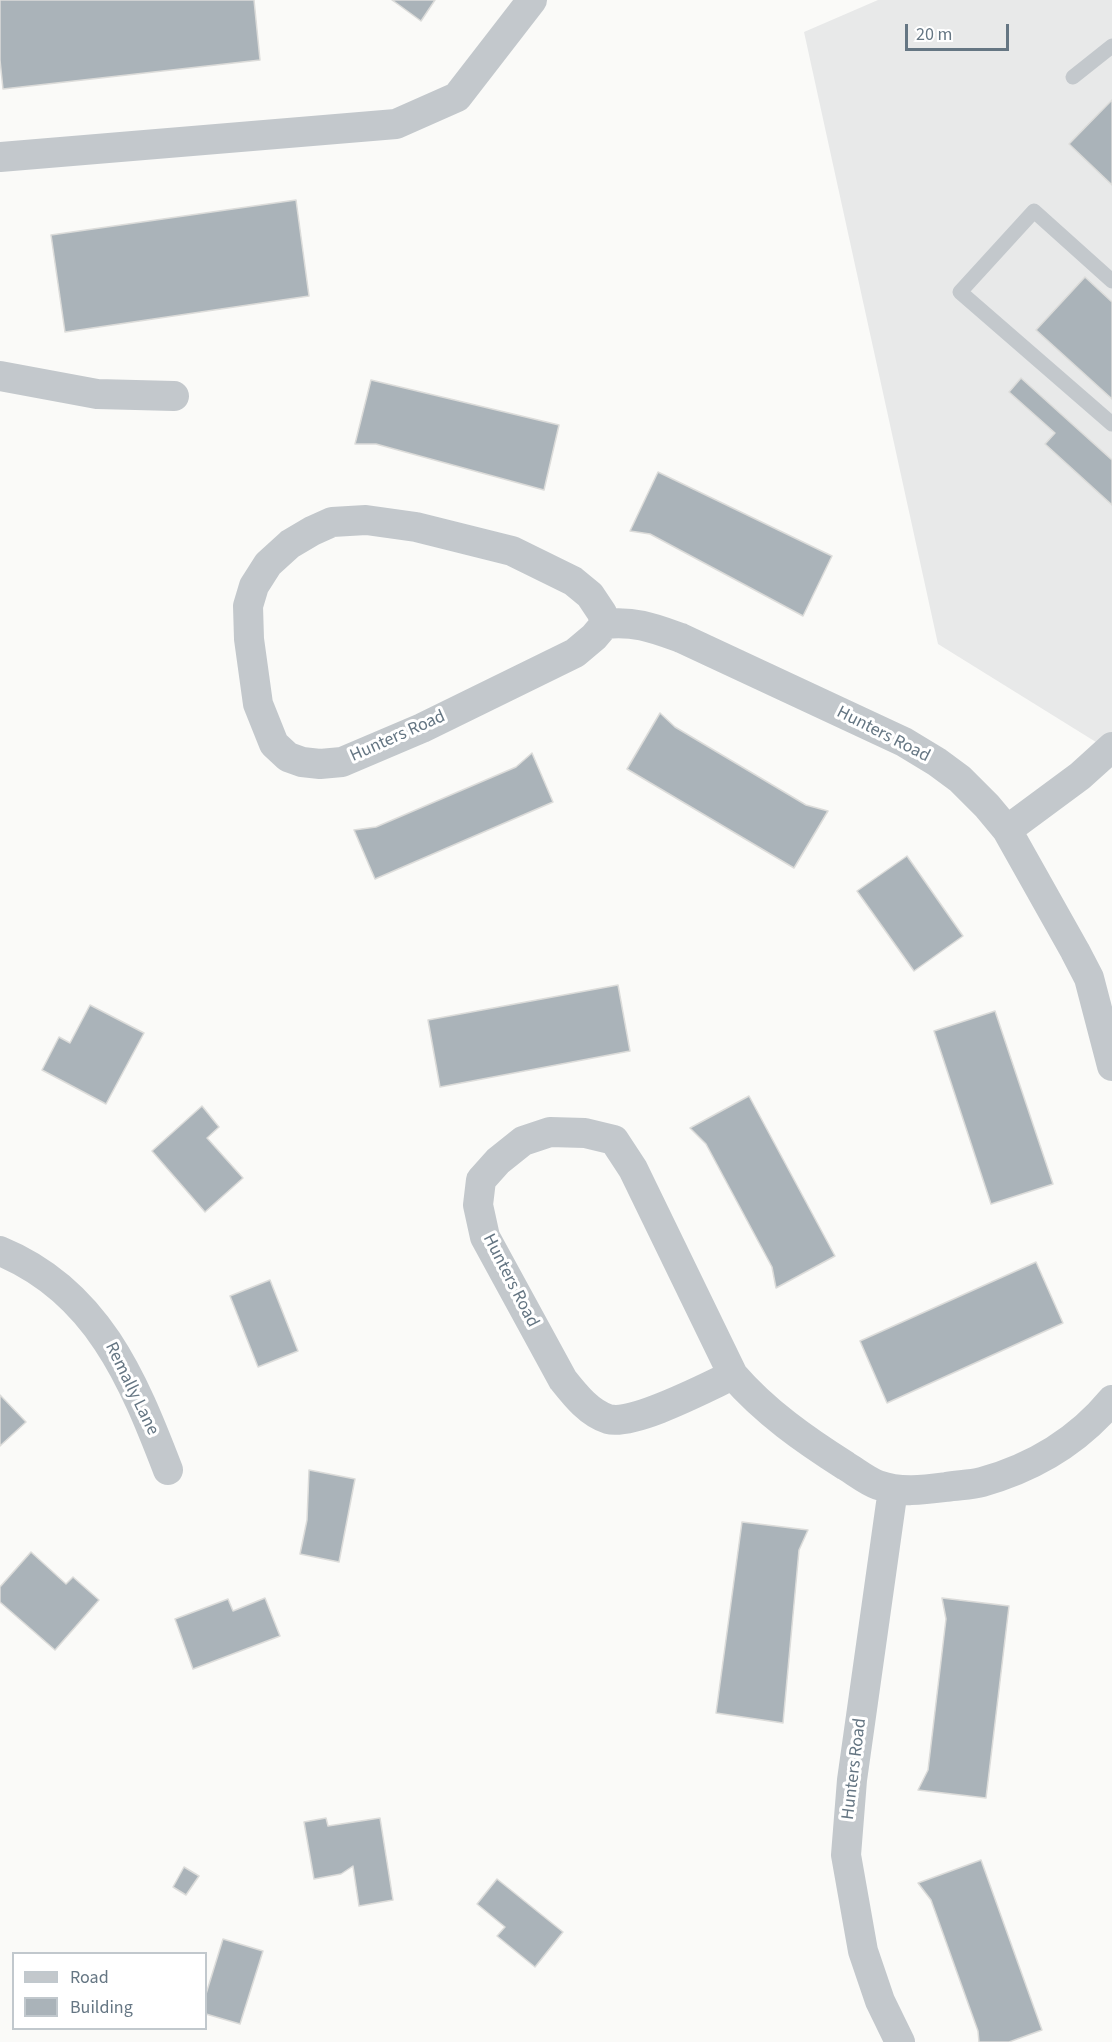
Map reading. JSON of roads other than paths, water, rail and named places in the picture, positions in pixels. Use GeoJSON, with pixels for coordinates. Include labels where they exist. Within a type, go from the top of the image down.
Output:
{"type":"FeatureCollection","features":[{"type":"Feature","properties":{"kind":"street"},"geometry":{"type":"LineString","coordinates":[[0,157],[396,124],[457,97],[532,0]]}},
{"type":"Feature","properties":{"kind":"street"},"geometry":{"type":"LineString","coordinates":[[0,376],[97,394],[174,396]]}},
{"type":"Feature","properties":{"kind":"street","name":"Hunters Road"},"geometry":{"type":"LineString","coordinates":[[606,624],[602,613],[590,595],[573,580],[512,551],[416,527],[366,520],[332,522],[290,544],[268,564],[254,586],[248,606],[249,639],[258,704],[274,744],[288,757],[302,762],[320,764],[342,762],[422,728],[575,653],[606,624],[621,622],[644,625],[681,638],[904,742],[960,779],[1007,830],[1089,978],[1112,1066]]}},
{"type":"Feature","properties":{"kind":"street"},"geometry":{"type":"LineString","coordinates":[[1007,830],[1080,776],[1112,747]]}},
{"type":"Feature","properties":{"kind":"street","name":"Hunters Road"},"geometry":{"type":"LineString","coordinates":[[733,1375],[652,1411],[628,1419],[609,1419],[591,1410],[576,1397],[563,1380],[485,1237],[478,1205],[481,1180],[498,1161],[523,1141],[550,1132],[585,1133],[614,1140],[633,1169],[733,1375],[752,1396],[805,1440],[876,1485],[918,1491],[980,1482],[1023,1468],[1053,1453],[1078,1433],[1112,1400]]}},
{"type":"Feature","properties":{"kind":"street","name":"Remally Lane"},"geometry":{"type":"LineString","coordinates":[[0,1251],[23,1260],[62,1287],[101,1330],[123,1364],[142,1404],[168,1470]]}},
{"type":"Feature","properties":{"kind":"street","name":"Hunters Road"},"geometry":{"type":"LineString","coordinates":[[893,1489],[852,1780],[846,1855],[863,1951],[880,2001],[900,2042]]}},
{"type":"Feature","properties":{"kind":"lane"},"geometry":{"type":"LineString","coordinates":[[1073,77],[1112,46]]}},
{"type":"Feature","properties":{"kind":"lane"},"geometry":{"type":"LineString","coordinates":[[1112,281],[1034,211],[960,292],[1112,424]]}}]}
